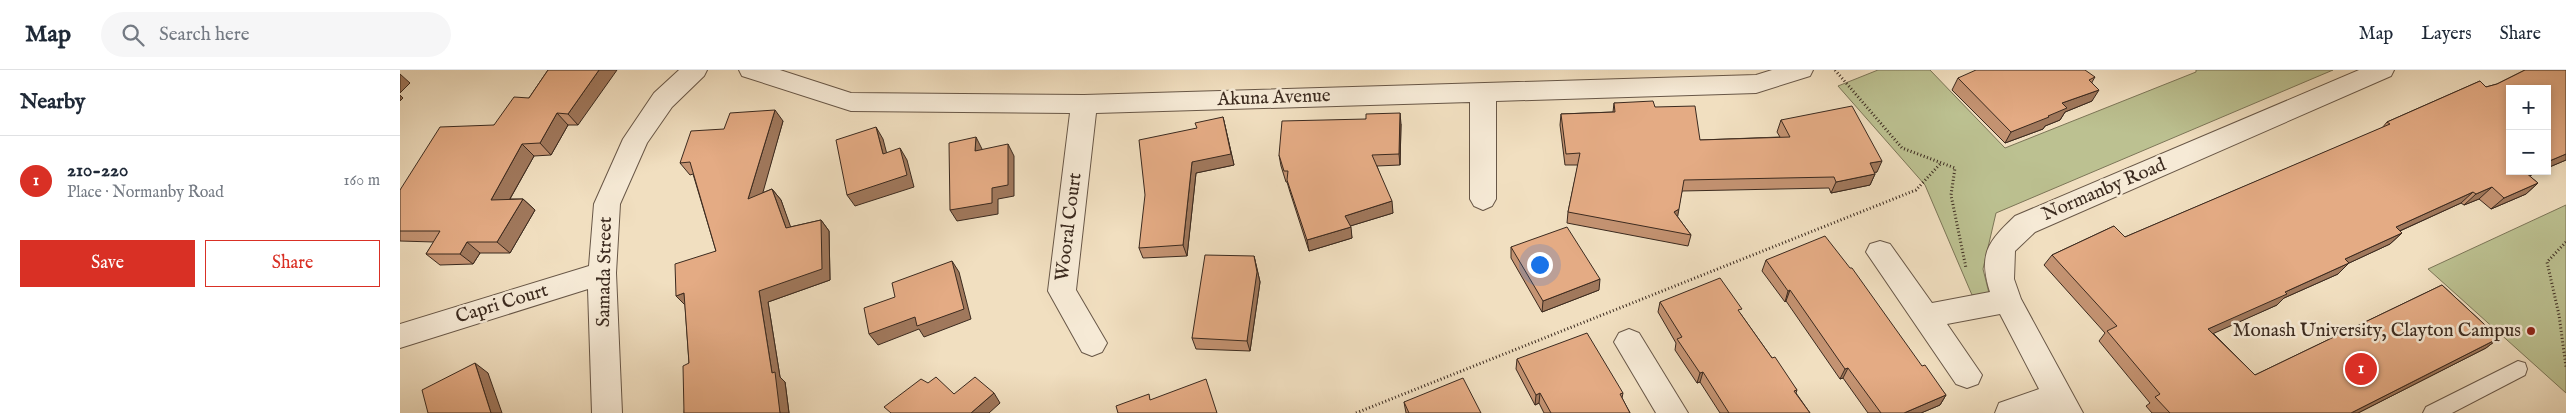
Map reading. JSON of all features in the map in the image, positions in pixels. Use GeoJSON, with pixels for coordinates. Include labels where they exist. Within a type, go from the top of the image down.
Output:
{"type":"FeatureCollection","features":[{"type":"Feature","properties":{"kind":"street","name":"Samada Street"},"geometry":{"type":"LineString","coordinates":[[607,413],[602,273],[606,204],[636,139],[663,100],[695,70]]}},
{"type":"Feature","properties":{"kind":"street","name":"Akuna Avenue"},"geometry":{"type":"LineString","coordinates":[[751,70],[851,102],[1084,104],[1756,84],[1800,70]]}},
{"type":"Feature","properties":{"kind":"street","name":"Normanby Road"},"geometry":{"type":"LineString","coordinates":[[2063,404],[2003,290],[2001,247],[2025,224],[2382,70]]}},
{"type":"Feature","properties":{"kind":"street"},"geometry":{"type":"LineString","coordinates":[[1483,91],[1483,199]]}},
{"type":"Feature","properties":{"kind":"street","name":"Wooral Court"},"geometry":{"type":"LineString","coordinates":[[1084,104],[1062,291],[1092,343]]}},
{"type":"Feature","properties":{"kind":"street"},"geometry":{"type":"LineString","coordinates":[[1880,252],[1967,375]]}},
{"type":"Feature","properties":{"kind":"street","name":"Capri Court"},"geometry":{"type":"LineString","coordinates":[[401,336],[602,273]]}},
{"type":"Feature","properties":{"kind":"street"},"geometry":{"type":"LineString","coordinates":[[1925,316],[2003,290]]}},
{"type":"Feature","properties":{"kind":"street"},"geometry":{"type":"LineString","coordinates":[[1629,342],[1673,413]]}},
{"type":"Feature","properties":{"kind":"street"},"geometry":{"type":"LineString","coordinates":[[2010,413],[2063,404]]}},
{"type":"Feature","properties":{"kind":"lane"},"geometry":{"type":"LineString","coordinates":[[2433,413],[2518,369]]}},
{"type":"Feature","properties":{"kind":"path"},"geometry":{"type":"LineString","coordinates":[[1835,70],[1902,148],[1955,168],[1951,195],[1952,210],[1970,281],[2003,290]]}},
{"type":"Feature","properties":{"kind":"path"},"geometry":{"type":"LineString","coordinates":[[1356,413],[1916,190],[1941,163]]}},
{"type":"Feature","properties":{"kind":"path"},"geometry":{"type":"LineString","coordinates":[[2566,242],[2547,262],[2559,315],[2566,367]]}},
{"type":"Feature","properties":{"kind":"green space"},"geometry":{"type":"Polygon","coordinates":[[[1878,70],[1930,70],[2005,148],[2196,72],[2196,70],[2333,70],[1996,213],[1983,269],[1989,293],[1972,295],[1925,185],[1838,86],[1878,70]]]}},
{"type":"Feature","properties":{"kind":"green space","name":"Monash University, Clayton Campus"},"geometry":{"type":"Polygon","coordinates":[[[2566,205],[2566,393],[2428,269],[2566,205]]]}},
{"type":"Feature","properties":{"kind":"building"},"geometry":{"type":"Polygon","coordinates":[[[548,70],[599,70],[568,114],[557,113],[540,143],[522,144],[491,200],[523,199],[497,242],[467,242],[460,254],[426,254],[440,231],[400,231],[400,190],[440,127],[494,125],[514,97],[529,98],[548,70]]]}},
{"type":"Feature","properties":{"kind":"building"},"geometry":{"type":"Polygon","coordinates":[[[1976,70],[2085,70],[2095,77],[2089,80],[2099,90],[2062,103],[2067,108],[2011,132],[1958,78],[1976,70]]]}},
{"type":"Feature","properties":{"kind":"building"},"geometry":{"type":"Polygon","coordinates":[[[2525,70],[2566,70],[2566,154],[2551,160],[2551,85],[2506,85],[2506,175],[2529,175],[2538,183],[2504,198],[2492,187],[2476,194],[2473,192],[2396,227],[2402,233],[2345,259],[2349,263],[2285,292],[2287,294],[2208,329],[2255,375],[2442,285],[2499,338],[2351,413],[2170,413],[2155,397],[2160,394],[2107,331],[2117,326],[2052,255],[2114,226],[2125,237],[2390,124],[2387,122],[2480,81],[2486,87],[2497,84],[2525,70]]]}},
{"type":"Feature","properties":{"kind":"building"},"geometry":{"type":"Polygon","coordinates":[[[1653,101],[1655,107],[1695,106],[1700,140],[1790,137],[1781,120],[1852,106],[1882,161],[1870,163],[1875,174],[1836,182],[1834,177],[1684,180],[1679,209],[1674,212],[1691,235],[1568,212],[1580,153],[1566,154],[1561,114],[1615,112],[1614,103],[1653,101]]]}},
{"type":"Feature","properties":{"kind":"building"},"geometry":{"type":"Polygon","coordinates":[[[775,110],[748,199],[772,189],[786,228],[821,220],[822,269],[759,291],[772,373],[775,372],[780,413],[684,413],[683,366],[689,363],[684,293],[676,296],[675,264],[716,251],[690,162],[680,163],[691,131],[724,129],[730,113],[775,110]]]}},
{"type":"Feature","properties":{"kind":"building"},"geometry":{"type":"Polygon","coordinates":[[[1400,113],[1399,154],[1372,155],[1392,201],[1345,216],[1351,227],[1307,240],[1287,180],[1288,171],[1284,171],[1279,155],[1282,121],[1366,119],[1366,114],[1400,113]]]}},
{"type":"Feature","properties":{"kind":"building"},"geometry":{"type":"Polygon","coordinates":[[[1223,117],[1231,154],[1192,162],[1183,245],[1139,248],[1145,195],[1139,140],[1197,128],[1195,123],[1223,117]]]}},
{"type":"Feature","properties":{"kind":"building"},"geometry":{"type":"Polygon","coordinates":[[[876,127],[883,154],[900,148],[907,175],[847,195],[836,140],[876,127]]]}},
{"type":"Feature","properties":{"kind":"building"},"geometry":{"type":"Polygon","coordinates":[[[976,137],[975,151],[1008,144],[1008,185],[992,188],[992,203],[950,210],[949,143],[976,137]]]}},
{"type":"Feature","properties":{"kind":"building"},"geometry":{"type":"Polygon","coordinates":[[[1567,227],[1600,279],[1543,301],[1511,247],[1567,227]]]}},
{"type":"Feature","properties":{"kind":"building"},"geometry":{"type":"Polygon","coordinates":[[[1825,236],[1850,268],[1852,268],[1922,366],[1925,365],[1946,395],[1904,413],[1881,413],[1848,368],[1845,369],[1790,290],[1788,291],[1766,260],[1825,236]]]}},
{"type":"Feature","properties":{"kind":"building"},"geometry":{"type":"Polygon","coordinates":[[[1205,255],[1254,256],[1257,272],[1247,341],[1192,338],[1205,255]]]}},
{"type":"Feature","properties":{"kind":"building"},"geometry":{"type":"Polygon","coordinates":[[[952,261],[964,309],[917,326],[915,317],[869,334],[864,308],[895,297],[892,283],[952,261]]]}},
{"type":"Feature","properties":{"kind":"building"},"geometry":{"type":"Polygon","coordinates":[[[1720,278],[1742,309],[1738,310],[1772,358],[1775,357],[1797,390],[1794,391],[1810,413],[1729,413],[1703,372],[1700,373],[1677,339],[1682,337],[1660,302],[1720,278]]]}},
{"type":"Feature","properties":{"kind":"building"},"geometry":{"type":"Polygon","coordinates":[[[1587,333],[1623,393],[1620,394],[1630,413],[1551,413],[1540,393],[1536,395],[1517,359],[1587,333]]]}},
{"type":"Feature","properties":{"kind":"building"},"geometry":{"type":"Polygon","coordinates":[[[475,363],[491,413],[428,413],[422,390],[475,363]]]}},
{"type":"Feature","properties":{"kind":"building"},"geometry":{"type":"Polygon","coordinates":[[[936,377],[954,394],[975,377],[994,393],[971,413],[891,413],[884,407],[921,379],[928,383],[936,377]]]}},
{"type":"Feature","properties":{"kind":"building"},"geometry":{"type":"Polygon","coordinates":[[[1463,378],[1481,413],[1409,413],[1404,402],[1463,378]]]}},
{"type":"Feature","properties":{"kind":"building"},"geometry":{"type":"Polygon","coordinates":[[[1206,379],[1217,413],[1118,413],[1116,406],[1149,394],[1150,400],[1206,379]]]}},
{"type":"Feature","properties":{"kind":"place","name":"Monash University, Clayton Campus"},"geometry":{"type":"Point","coordinates":[2531,331]}},
{"type":"Feature","properties":{"kind":"place","name":"210-220"},"geometry":{"type":"Point","coordinates":[2361,369]}}]}
